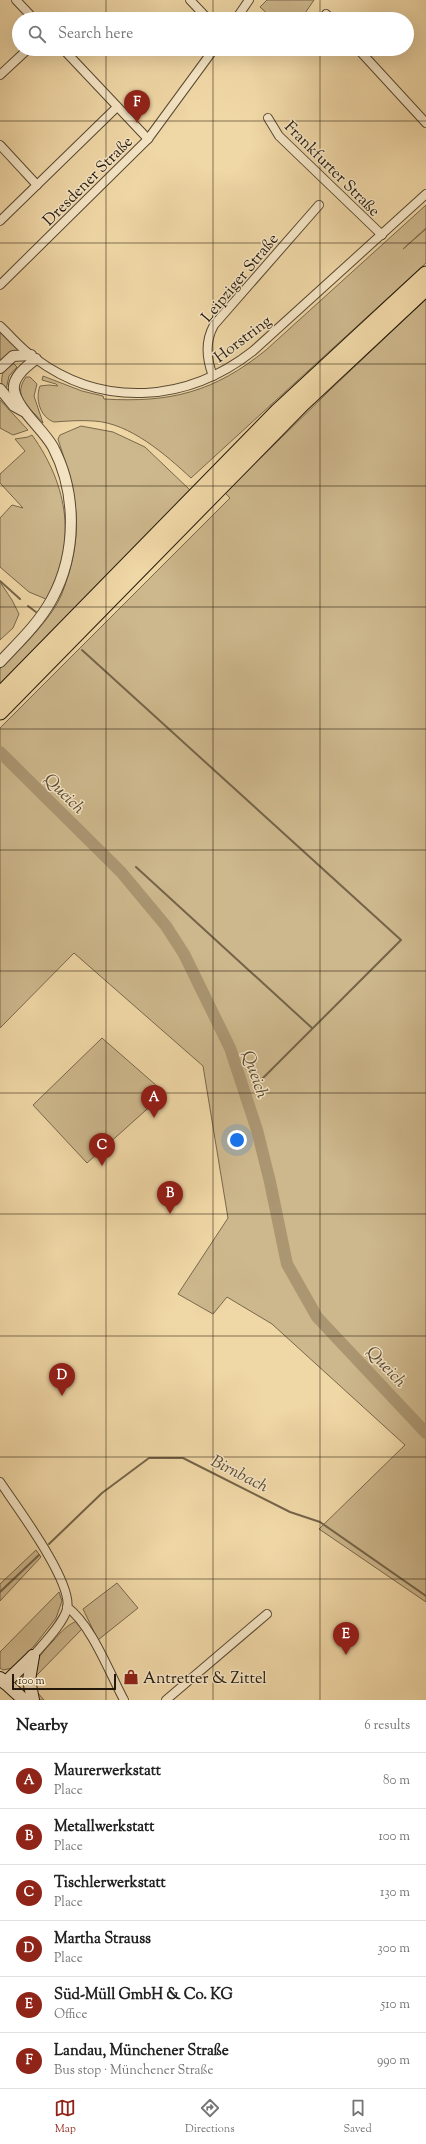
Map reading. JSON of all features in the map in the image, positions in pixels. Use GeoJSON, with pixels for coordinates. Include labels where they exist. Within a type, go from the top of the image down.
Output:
{"type":"FeatureCollection","features":[{"type":"Feature","properties":{"kind":"highway"},"geometry":{"type":"LineString","coordinates":[[0,695],[278,411],[426,274]]}},
{"type":"Feature","properties":{"kind":"highway"},"geometry":{"type":"LineString","coordinates":[[0,712],[291,415],[426,288]]}},
{"type":"Feature","properties":{"kind":"main road"},"geometry":{"type":"LineString","coordinates":[[33,1656],[30,1671],[30,1686],[34,1700]]}},
{"type":"Feature","properties":{"kind":"main road"},"geometry":{"type":"LineString","coordinates":[[5,1682],[33,1656]]}},
{"type":"Feature","properties":{"kind":"main road"},"geometry":{"type":"LineString","coordinates":[[5,1682],[21,1682],[30,1671]]}},
{"type":"Feature","properties":{"kind":"main road"},"geometry":{"type":"LineString","coordinates":[[5,1682],[24,1700]]}},
{"type":"Feature","properties":{"kind":"street"},"geometry":{"type":"LineString","coordinates":[[16,0],[27,12]]}},
{"type":"Feature","properties":{"kind":"street"},"geometry":{"type":"LineString","coordinates":[[190,0],[201,12]]}},
{"type":"Feature","properties":{"kind":"street"},"geometry":{"type":"LineString","coordinates":[[241,12],[249,0]]}},
{"type":"Feature","properties":{"kind":"street"},"geometry":{"type":"LineString","coordinates":[[0,75],[20,56]]}},
{"type":"Feature","properties":{"kind":"street"},"geometry":{"type":"LineString","coordinates":[[70,56],[148,139]]}},
{"type":"Feature","properties":{"kind":"street","name":"Dresdener Straße"},"geometry":{"type":"LineString","coordinates":[[0,285],[148,139],[209,56]]}},
{"type":"Feature","properties":{"kind":"street"},"geometry":{"type":"LineString","coordinates":[[364,56],[426,123]]}},
{"type":"Feature","properties":{"kind":"street"},"geometry":{"type":"LineString","coordinates":[[0,221],[117,107]]}},
{"type":"Feature","properties":{"kind":"street","name":"Frankfurter Straße"},"geometry":{"type":"LineString","coordinates":[[268,118],[279,136],[382,235]]}},
{"type":"Feature","properties":{"kind":"street"},"geometry":{"type":"LineString","coordinates":[[0,145],[37,185]]}},
{"type":"Feature","properties":{"kind":"street","name":"Horstring"},"geometry":{"type":"LineString","coordinates":[[0,326],[33,357],[65,377],[78,382],[122,393],[161,392],[192,384],[212,376],[238,361],[263,342],[426,194]]}},
{"type":"Feature","properties":{"kind":"street","name":"Leipziger Straße"},"geometry":{"type":"LineString","coordinates":[[212,376],[207,352],[208,336],[214,324],[319,205]]}},
{"type":"Feature","properties":{"kind":"street"},"geometry":{"type":"LineString","coordinates":[[0,368],[13,356],[33,357]]}},
{"type":"Feature","properties":{"kind":"street"},"geometry":{"type":"LineString","coordinates":[[0,662],[41,615],[53,598],[64,570],[70,536],[70,508],[66,482],[59,461],[45,434],[16,396],[14,386],[20,374],[33,357]]}},
{"type":"Feature","properties":{"kind":"street"},"geometry":{"type":"LineString","coordinates":[[0,389],[14,406],[29,415]]}},
{"type":"Feature","properties":{"kind":"street"},"geometry":{"type":"LineString","coordinates":[[0,1482],[48,1556],[66,1590],[67,1607],[64,1617],[33,1656]]}},
{"type":"Feature","properties":{"kind":"street"},"geometry":{"type":"LineString","coordinates":[[67,1607],[80,1618],[88,1630],[124,1700]]}},
{"type":"Feature","properties":{"kind":"street"},"geometry":{"type":"LineString","coordinates":[[166,1700],[267,1614]]}},
{"type":"Feature","properties":{"kind":"shaded area"},"geometry":{"type":"Polygon","coordinates":[[[267,0],[314,0],[306,12],[265,12],[260,7],[267,0]]]}},
{"type":"Feature","properties":{"kind":"shaded area"},"geometry":{"type":"Polygon","coordinates":[[[426,205],[426,228],[403,249],[426,229],[426,263],[191,478],[159,450],[134,434],[121,428],[107,423],[94,421],[54,422],[49,420],[42,412],[38,396],[40,386],[58,386],[42,380],[43,376],[82,391],[103,396],[104,399],[128,400],[150,399],[191,392],[228,376],[266,350],[426,205]]]}},
{"type":"Feature","properties":{"kind":"shaded area"},"geometry":{"type":"Polygon","coordinates":[[[426,299],[426,1602],[319,1529],[405,1445],[272,1324],[227,1297],[213,1314],[178,1294],[228,1218],[203,1066],[74,953],[0,1028],[0,728],[230,498],[225,493],[331,389],[426,299]]]}},
{"type":"Feature","properties":{"kind":"shaded area"},"geometry":{"type":"Polygon","coordinates":[[[0,326],[26,352],[18,354],[0,368],[0,326]]]}},
{"type":"Feature","properties":{"kind":"shaded area"},"geometry":{"type":"Polygon","coordinates":[[[11,361],[17,367],[9,376],[6,390],[3,390],[2,374],[11,361]]]}},
{"type":"Feature","properties":{"kind":"shaded area"},"geometry":{"type":"Polygon","coordinates":[[[26,377],[30,377],[37,384],[34,396],[43,423],[28,407],[22,397],[22,384],[26,377]]]}},
{"type":"Feature","properties":{"kind":"shaded area"},"geometry":{"type":"Polygon","coordinates":[[[0,400],[28,430],[13,435],[0,428],[0,400]]]}},
{"type":"Feature","properties":{"kind":"shaded area"},"geometry":{"type":"Polygon","coordinates":[[[81,426],[113,432],[145,447],[190,490],[0,685],[0,669],[46,620],[58,602],[69,573],[76,537],[75,505],[69,474],[58,439],[60,435],[81,426]]]}},
{"type":"Feature","properties":{"kind":"shaded area"},"geometry":{"type":"Polygon","coordinates":[[[32,435],[54,474],[61,494],[64,515],[65,536],[62,557],[56,578],[46,599],[29,592],[0,567],[0,518],[12,505],[23,508],[0,483],[0,474],[25,451],[15,439],[32,435]]]}},
{"type":"Feature","properties":{"kind":"shaded area"},"geometry":{"type":"Polygon","coordinates":[[[0,582],[19,614],[13,628],[0,640],[0,582]]]}},
{"type":"Feature","properties":{"kind":"shaded area"},"geometry":{"type":"Polygon","coordinates":[[[102,1038],[165,1093],[87,1163],[33,1105],[102,1038]]]}},
{"type":"Feature","properties":{"kind":"shaded area"},"geometry":{"type":"Polygon","coordinates":[[[36,1550],[41,1557],[0,1601],[0,1584],[36,1550]]]}},
{"type":"Feature","properties":{"kind":"shaded area"},"geometry":{"type":"Polygon","coordinates":[[[117,1583],[138,1608],[98,1640],[83,1609],[117,1583]]]}},
{"type":"Feature","properties":{"kind":"shaded area"},"geometry":{"type":"Polygon","coordinates":[[[59,1592],[62,1601],[56,1618],[34,1646],[13,1668],[3,1670],[0,1668],[0,1652],[59,1592]]]}},
{"type":"Feature","properties":{"kind":"shaded area"},"geometry":{"type":"Polygon","coordinates":[[[77,1621],[82,1629],[36,1676],[37,1692],[44,1700],[34,1700],[32,1681],[34,1668],[37,1661],[61,1632],[77,1621]]]}},
{"type":"Feature","properties":{"kind":"waterway"},"geometry":{"type":"LineString","coordinates":[[0,581],[20,599]]}},
{"type":"Feature","properties":{"kind":"waterway"},"geometry":{"type":"LineString","coordinates":[[28,606],[36,612]]}},
{"type":"Feature","properties":{"kind":"waterway"},"geometry":{"type":"LineString","coordinates":[[82,650],[401,940],[255,1086]]}},
{"type":"Feature","properties":{"kind":"waterway","name":"Queich"},"geometry":{"type":"LineString","coordinates":[[0,752],[121,872],[166,926],[184,954],[230,1048],[257,1130],[270,1182],[287,1264],[317,1317],[426,1433]]}},
{"type":"Feature","properties":{"kind":"waterway"},"geometry":{"type":"LineString","coordinates":[[136,867],[312,1028]]}},
{"type":"Feature","properties":{"kind":"waterway","name":"Birnbach"},"geometry":{"type":"LineString","coordinates":[[49,1544],[102,1493],[149,1458],[183,1458],[290,1512],[320,1522],[426,1596]]}},
{"type":"Feature","properties":{"kind":"waterway","name":"Birnbach"},"geometry":{"type":"LineString","coordinates":[[0,1592],[39,1555]]}},
{"type":"Feature","properties":{"kind":"place","name":"Landau, Münchener Straße"},"geometry":{"type":"Point","coordinates":[137,123]}},
{"type":"Feature","properties":{"kind":"place","name":"Maurerwerkstatt"},"geometry":{"type":"Point","coordinates":[154,1118]}},
{"type":"Feature","properties":{"kind":"place","name":"Tischlerwerkstatt"},"geometry":{"type":"Point","coordinates":[102,1166]}},
{"type":"Feature","properties":{"kind":"place","name":"Metallwerkstatt"},"geometry":{"type":"Point","coordinates":[170,1214]}},
{"type":"Feature","properties":{"kind":"place","name":"Martha Strauss"},"geometry":{"type":"Point","coordinates":[62,1396]}},
{"type":"Feature","properties":{"kind":"place","name":"Süd-Müll GmbH & Co. KG"},"geometry":{"type":"Point","coordinates":[346,1655]}},
{"type":"Feature","properties":{"kind":"place","name":"Antretter & Zittel"},"geometry":{"type":"Point","coordinates":[131,1677]}}]}
